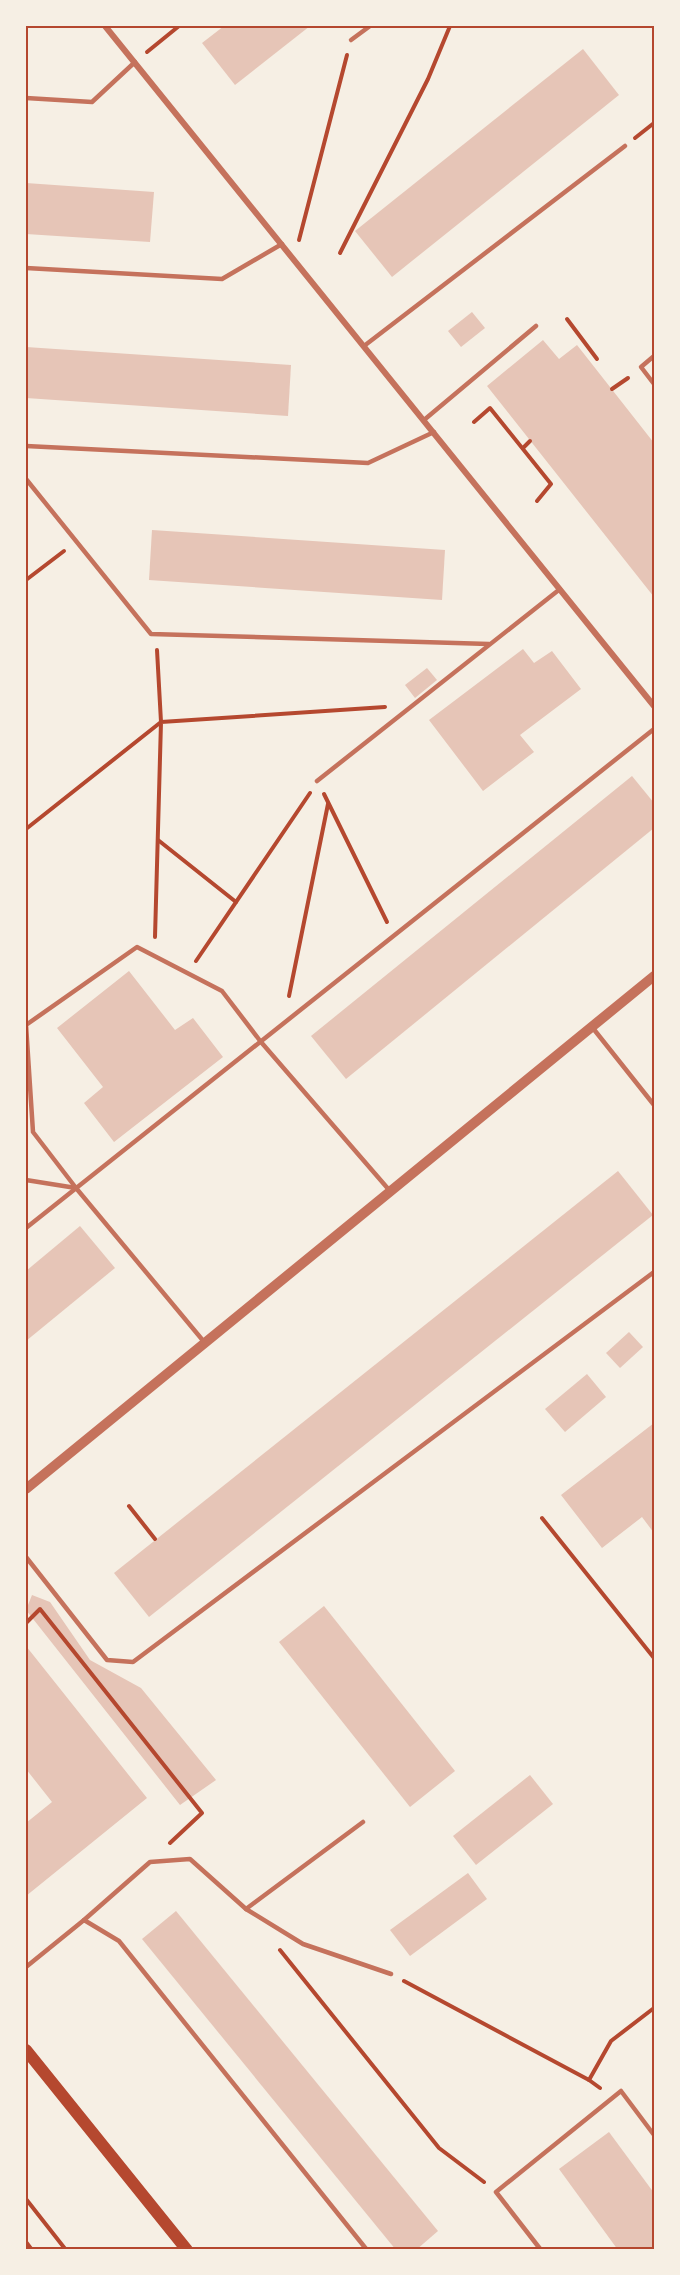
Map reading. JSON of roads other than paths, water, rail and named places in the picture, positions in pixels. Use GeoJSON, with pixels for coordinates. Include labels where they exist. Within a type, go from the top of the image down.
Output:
{"type":"FeatureCollection","features":[{"type":"Feature","properties":{"kind":"main road"},"geometry":{"type":"LineString","coordinates":[[26,2050],[187,2250]]}},
{"type":"Feature","properties":{"kind":"street"},"geometry":{"type":"LineString","coordinates":[[105,26],[654,706]]}},
{"type":"Feature","properties":{"kind":"street"},"geometry":{"type":"LineString","coordinates":[[26,1489],[654,976]]}},
{"type":"Feature","properties":{"kind":"lane"},"geometry":{"type":"LineString","coordinates":[[351,40],[370,26]]}},
{"type":"Feature","properties":{"kind":"lane"},"geometry":{"type":"LineString","coordinates":[[26,98],[92,102],[135,62]]}},
{"type":"Feature","properties":{"kind":"lane"},"geometry":{"type":"LineString","coordinates":[[364,346],[625,146]]}},
{"type":"Feature","properties":{"kind":"lane"},"geometry":{"type":"LineString","coordinates":[[26,268],[222,279],[282,244]]}},
{"type":"Feature","properties":{"kind":"lane"},"geometry":{"type":"LineString","coordinates":[[424,420],[536,326]]}},
{"type":"Feature","properties":{"kind":"lane"},"geometry":{"type":"LineString","coordinates":[[654,356],[641,367],[654,384]]}},
{"type":"Feature","properties":{"kind":"lane"},"geometry":{"type":"LineString","coordinates":[[26,446],[368,463],[434,432]]}},
{"type":"Feature","properties":{"kind":"lane"},"geometry":{"type":"LineString","coordinates":[[26,479],[151,634],[489,644]]}},
{"type":"Feature","properties":{"kind":"lane"},"geometry":{"type":"LineString","coordinates":[[317,781],[560,590]]}},
{"type":"Feature","properties":{"kind":"lane"},"geometry":{"type":"LineString","coordinates":[[26,1228],[654,729]]}},
{"type":"Feature","properties":{"kind":"lane"},"geometry":{"type":"LineString","coordinates":[[205,1343],[76,1188],[33,1132],[26,1025],[136,947],[222,991],[261,1042],[390,1191]]}},
{"type":"Feature","properties":{"kind":"lane"},"geometry":{"type":"LineString","coordinates":[[592,1027],[654,1105]]}},
{"type":"Feature","properties":{"kind":"lane"},"geometry":{"type":"LineString","coordinates":[[26,1180],[76,1188]]}},
{"type":"Feature","properties":{"kind":"lane"},"geometry":{"type":"LineString","coordinates":[[26,1557],[107,1660],[133,1662],[654,1272]]}},
{"type":"Feature","properties":{"kind":"lane"},"geometry":{"type":"LineString","coordinates":[[246,1909],[363,1822]]}},
{"type":"Feature","properties":{"kind":"lane"},"geometry":{"type":"LineString","coordinates":[[26,1966],[84,1920],[150,1862],[190,1859],[246,1909],[303,1944],[391,1974]]}},
{"type":"Feature","properties":{"kind":"lane"},"geometry":{"type":"LineString","coordinates":[[84,1920],[119,1941],[368,2250]]}},
{"type":"Feature","properties":{"kind":"lane"},"geometry":{"type":"LineString","coordinates":[[541,2250],[496,2192],[621,2091],[654,2132]]}}]}
